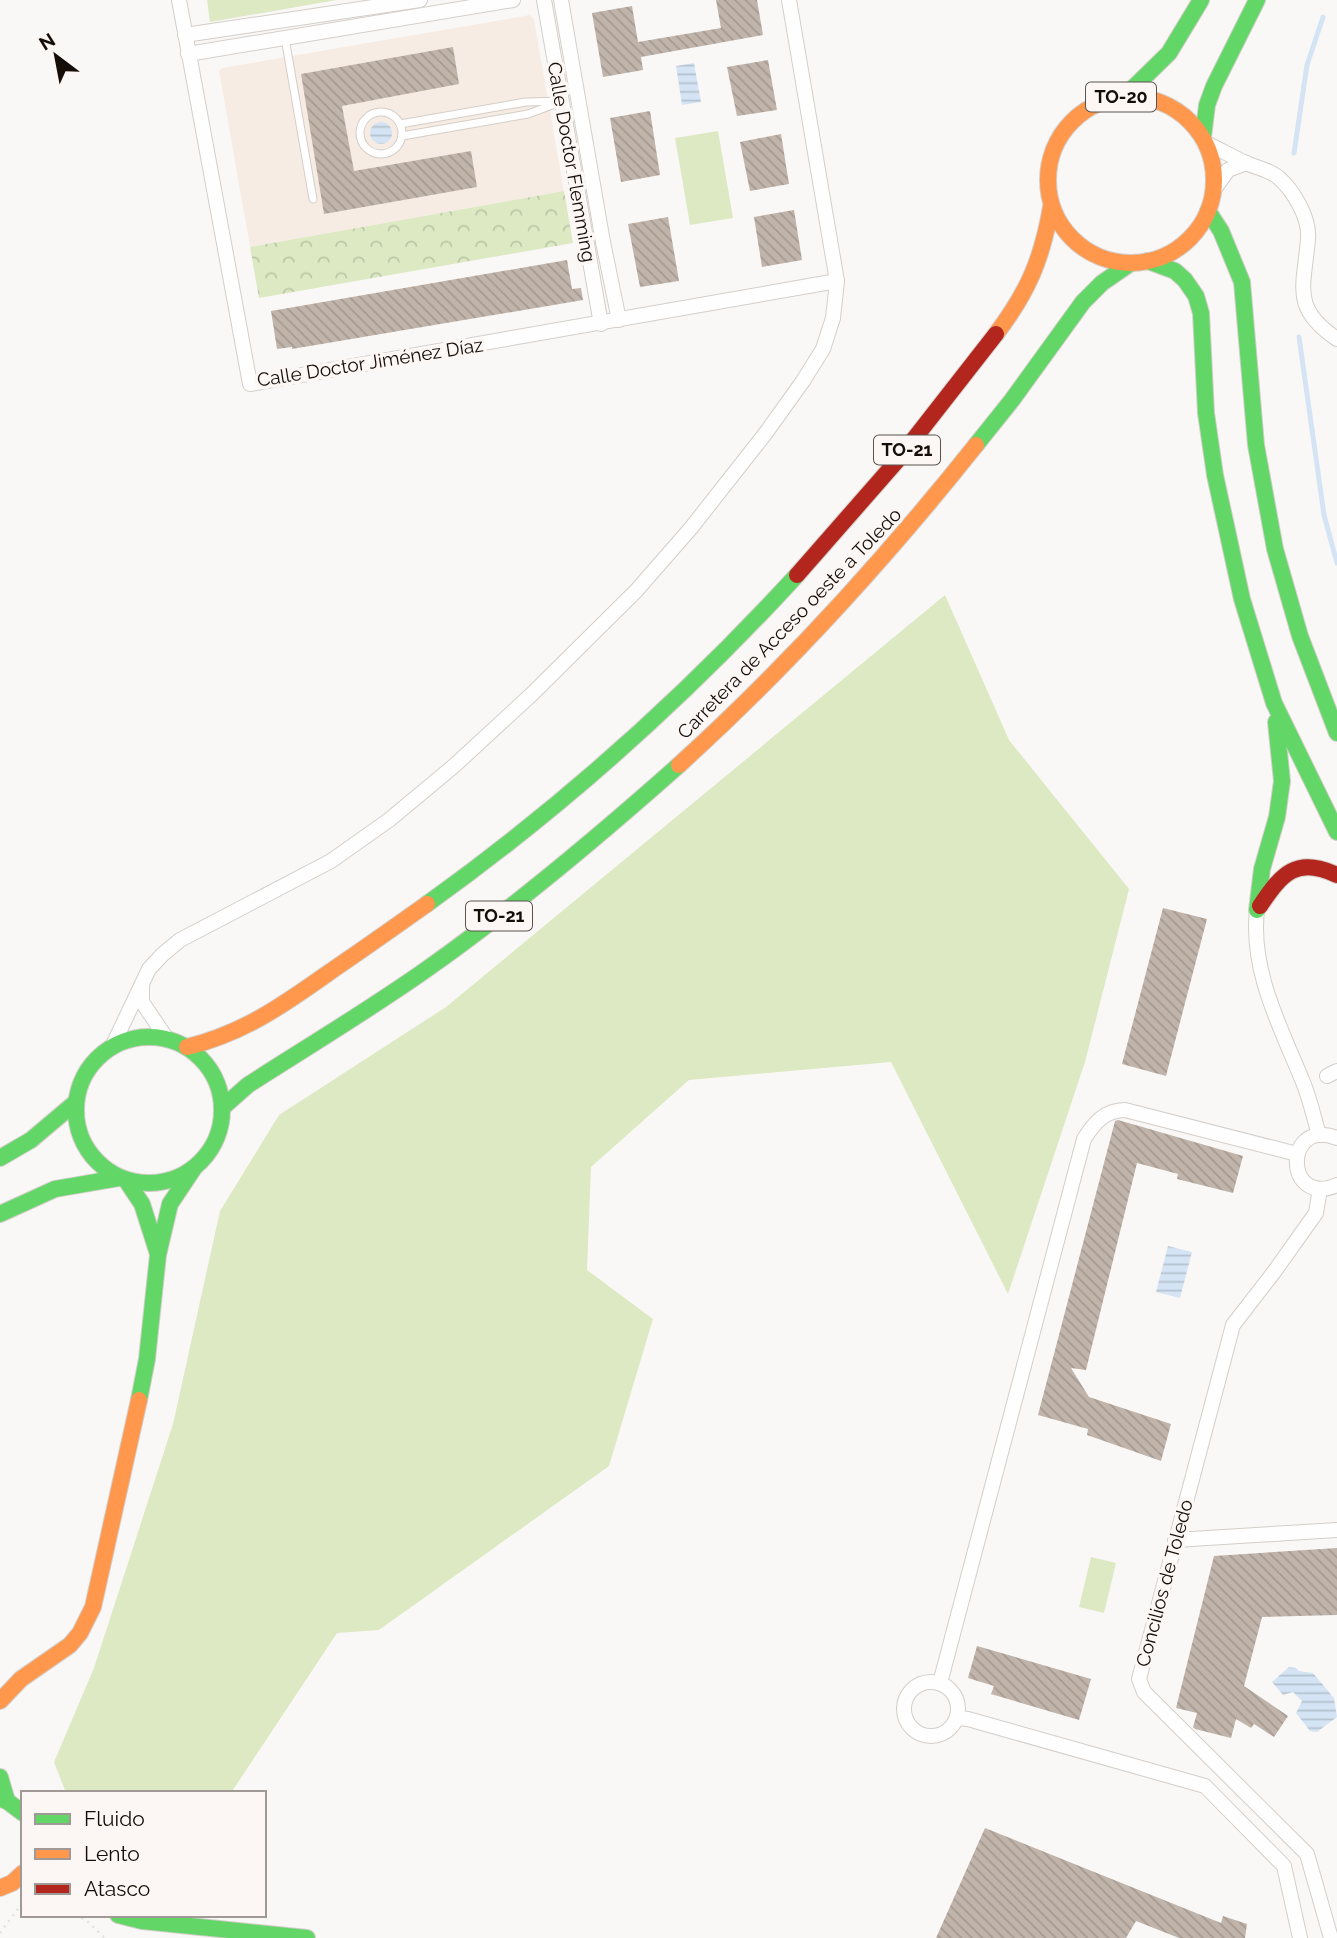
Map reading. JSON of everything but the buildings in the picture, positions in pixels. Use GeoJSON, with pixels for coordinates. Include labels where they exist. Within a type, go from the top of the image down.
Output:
{"type":"FeatureCollection","features":[{"type":"Feature","properties":{"kind":"main road","name":"TO-20"},"geometry":{"type":"LineString","coordinates":[[1125,96],[1168,57],[1201,0]]}},
{"type":"Feature","properties":{"kind":"main road","name":"TO-20"},"geometry":{"type":"LineString","coordinates":[[1204,140],[1207,105],[1214,86],[1257,0]]}},
{"type":"Feature","properties":{"kind":"main road","name":"TO-20"},"geometry":{"type":"LineString","coordinates":[[1125,96],[1148,98],[1170,106],[1189,119],[1204,140],[1213,166],[1213,191],[1208,211],[1198,229],[1168,255],[1131,263],[1105,260],[1082,248],[1063,230],[1051,207],[1046,182],[1050,157],[1060,133],[1078,114],[1100,102],[1125,96]]}},
{"type":"Feature","properties":{"kind":"main road","name":"Carretera de Acceso oeste a Toledo"},"geometry":{"type":"LineString","coordinates":[[187,1047],[239,1031],[411,916],[494,854],[604,763],[714,661],[778,596],[867,498],[926,427],[1007,319],[1037,269],[1051,207]]}},
{"type":"Feature","properties":{"kind":"main road"},"geometry":{"type":"LineString","coordinates":[[1208,211],[1222,231],[1242,282],[1256,445],[1275,550],[1300,636],[1337,733]]}},
{"type":"Feature","properties":{"kind":"main road"},"geometry":{"type":"LineString","coordinates":[[1148,261],[1175,271],[1196,296],[1202,332],[1206,413],[1226,533],[1257,653],[1274,703],[1337,832]]}},
{"type":"Feature","properties":{"kind":"main road","name":"Carretera de Acceso oeste a Toledo"},"geometry":{"type":"LineString","coordinates":[[222,1108],[248,1085],[426,970],[519,901],[620,818],[712,735],[845,599],[917,519],[1012,400],[1083,302],[1102,283],[1131,263]]}},
{"type":"Feature","properties":{"kind":"main road"},"geometry":{"type":"LineString","coordinates":[[1257,910],[1262,869],[1277,817],[1282,780],[1274,703]]}},
{"type":"Feature","properties":{"kind":"main road"},"geometry":{"type":"LineString","coordinates":[[1257,910],[1277,879],[1297,867],[1326,869],[1337,875]]}},
{"type":"Feature","properties":{"kind":"main road"},"geometry":{"type":"LineString","coordinates":[[0,1701],[21,1679],[70,1645],[80,1633],[93,1607],[120,1494],[147,1359],[158,1255],[170,1204],[194,1168],[210,1152],[219,1130],[222,1108],[220,1093],[208,1067],[187,1047],[167,1039],[149,1037],[112,1047],[98,1057],[87,1070],[76,1101],[76,1120],[85,1146],[103,1168],[123,1179],[144,1184],[162,1183],[178,1178],[194,1168]]}},
{"type":"Feature","properties":{"kind":"main road"},"geometry":{"type":"LineString","coordinates":[[0,1158],[19,1150],[37,1137],[76,1101]]}},
{"type":"Feature","properties":{"kind":"main road"},"geometry":{"type":"LineString","coordinates":[[0,1214],[55,1189],[86,1182],[123,1179]]}},
{"type":"Feature","properties":{"kind":"main road"},"geometry":{"type":"LineString","coordinates":[[123,1179],[142,1204],[158,1255]]}},
{"type":"Feature","properties":{"kind":"main road"},"geometry":{"type":"LineString","coordinates":[[0,1777],[4,1800],[21,1813]]}},
{"type":"Feature","properties":{"kind":"main road"},"geometry":{"type":"LineString","coordinates":[[128,1917],[307,1938]]}},
{"type":"Feature","properties":{"kind":"street","name":"Calle Doctor Jiménez Díaz"},"geometry":{"type":"LineString","coordinates":[[179,0],[250,384],[837,281]]}},
{"type":"Feature","properties":{"kind":"street"},"geometry":{"type":"LineString","coordinates":[[185,36],[420,0]]}},
{"type":"Feature","properties":{"kind":"street"},"geometry":{"type":"LineString","coordinates":[[188,54],[513,0]]}},
{"type":"Feature","properties":{"kind":"street","name":"Calle Doctor Flemming"},"geometry":{"type":"LineString","coordinates":[[544,0],[601,324]]}},
{"type":"Feature","properties":{"kind":"street","name":"Calle Doctor Flemming"},"geometry":{"type":"LineString","coordinates":[[561,0],[619,320]]}},
{"type":"Feature","properties":{"kind":"street"},"geometry":{"type":"LineString","coordinates":[[112,1047],[149,969],[180,940],[331,861],[389,820],[455,765],[532,694],[636,591],[691,528],[803,381],[827,339],[833,318],[837,281],[789,0]]}},
{"type":"Feature","properties":{"kind":"street"},"geometry":{"type":"LineString","coordinates":[[1204,140],[1247,163],[1269,171],[1289,188],[1302,212],[1308,236],[1302,276],[1305,304],[1314,320],[1337,339]]}},
{"type":"Feature","properties":{"kind":"street"},"geometry":{"type":"LineString","coordinates":[[1213,191],[1228,170],[1247,163]]}},
{"type":"Feature","properties":{"kind":"street"},"geometry":{"type":"LineString","coordinates":[[1257,910],[1256,946],[1265,987],[1304,1084],[1319,1135]]}},
{"type":"Feature","properties":{"kind":"street"},"geometry":{"type":"LineString","coordinates":[[142,984],[142,1002],[167,1039]]}},
{"type":"Feature","properties":{"kind":"street"},"geometry":{"type":"LineString","coordinates":[[940,1683],[1073,1179],[1084,1139],[1091,1127],[1108,1113],[1125,1110],[1297,1154]]}},
{"type":"Feature","properties":{"kind":"street"},"geometry":{"type":"LineString","coordinates":[[1337,1138],[1319,1135],[1305,1141],[1297,1154],[1298,1174],[1304,1182],[1320,1189],[1337,1185]]}},
{"type":"Feature","properties":{"kind":"street","name":"Concilios de Toledo"},"geometry":{"type":"LineString","coordinates":[[1320,1189],[1316,1213],[1233,1325],[1139,1679],[1144,1692],[1307,1854],[1331,1938]]}},
{"type":"Feature","properties":{"kind":"street"},"geometry":{"type":"LineString","coordinates":[[1175,1540],[1337,1530]]}},
{"type":"Feature","properties":{"kind":"street"},"geometry":{"type":"LineString","coordinates":[[923,1683],[940,1683],[954,1693],[957,1718],[947,1731],[931,1735],[915,1730],[906,1717],[906,1700],[910,1692],[923,1683]]}},
{"type":"Feature","properties":{"kind":"street"},"geometry":{"type":"LineString","coordinates":[[957,1718],[1205,1786],[1284,1866],[1300,1938]]}},
{"type":"Feature","properties":{"kind":"street"},"geometry":{"type":"LineString","coordinates":[[0,1901],[14,1882]]}},
{"type":"Feature","properties":{"kind":"lane"},"geometry":{"type":"LineString","coordinates":[[285,37],[313,199]]}},
{"type":"Feature","properties":{"kind":"lane"},"geometry":{"type":"LineString","coordinates":[[400,124],[526,102],[579,99]]}},
{"type":"Feature","properties":{"kind":"lane"},"geometry":{"type":"LineString","coordinates":[[402,136],[528,114],[561,101]]}},
{"type":"Feature","properties":{"kind":"lane"},"geometry":{"type":"LineString","coordinates":[[375,113],[390,114],[400,124],[402,136],[395,149],[381,154],[368,149],[360,136],[363,122],[375,113]]}},
{"type":"Feature","properties":{"kind":"path"},"geometry":{"type":"LineString","coordinates":[[0,1933],[21,1907]]}},
{"type":"Feature","properties":{"kind":"path"},"geometry":{"type":"LineString","coordinates":[[79,1917],[106,1938]]}},
{"type":"Feature","properties":{"kind":"shaded area"},"geometry":{"type":"Polygon","coordinates":[[[530,15],[534,19],[564,191],[250,247],[219,71],[222,68],[530,15]]]}},
{"type":"Feature","properties":{"kind":"green space"},"geometry":{"type":"Polygon","coordinates":[[[207,0],[337,0],[210,22],[207,0]]]}},
{"type":"Feature","properties":{"kind":"green space"},"geometry":{"type":"Polygon","coordinates":[[[718,131],[733,218],[690,225],[675,138],[718,131]]]}},
{"type":"Feature","properties":{"kind":"green space"},"geometry":{"type":"Polygon","coordinates":[[[564,191],[573,243],[259,298],[250,247],[564,191]]]}},
{"type":"Feature","properties":{"kind":"green space"},"geometry":{"type":"Polygon","coordinates":[[[945,595],[1009,740],[1129,889],[1085,1062],[1008,1294],[891,1062],[689,1080],[591,1167],[587,1270],[653,1319],[609,1466],[379,1630],[337,1633],[232,1791],[65,1791],[54,1762],[94,1668],[173,1424],[220,1211],[279,1115],[446,1007],[945,595]]]}},
{"type":"Feature","properties":{"kind":"green space"},"geometry":{"type":"Polygon","coordinates":[[[1091,1557],[1116,1563],[1104,1613],[1079,1607],[1091,1557]]]}},
{"type":"Feature","properties":{"kind":"water"},"geometry":{"type":"Polygon","coordinates":[[[694,63],[701,102],[682,105],[676,66],[694,63]]]}},
{"type":"Feature","properties":{"kind":"water"},"geometry":{"type":"Polygon","coordinates":[[[381,122],[389,125],[392,133],[389,141],[381,144],[373,141],[370,133],[373,125],[381,122]]]}},
{"type":"Feature","properties":{"kind":"water"},"geometry":{"type":"Polygon","coordinates":[[[1168,1246],[1192,1252],[1180,1298],[1156,1292],[1168,1246]]]}},
{"type":"Feature","properties":{"kind":"water"},"geometry":{"type":"Polygon","coordinates":[[[1289,1667],[1313,1673],[1334,1698],[1337,1717],[1317,1732],[1310,1731],[1296,1713],[1302,1701],[1293,1692],[1283,1695],[1272,1682],[1289,1667]]]}},
{"type":"Feature","properties":{"kind":"waterway"},"geometry":{"type":"LineString","coordinates":[[1294,153],[1307,65],[1323,17]]}},
{"type":"Feature","properties":{"kind":"waterway"},"geometry":{"type":"LineString","coordinates":[[1299,337],[1324,515],[1337,563]]}},
{"type":"Feature","properties":{"kind":"traffic: fast"},"geometry":{"type":"LineString","coordinates":[[1125,96],[1169,53],[1201,0]]}},
{"type":"Feature","properties":{"kind":"traffic: fast"},"geometry":{"type":"LineString","coordinates":[[1203,137],[1207,105],[1214,86],[1257,0]]}},
{"type":"Feature","properties":{"kind":"traffic: fast"},"geometry":{"type":"LineString","coordinates":[[1208,211],[1221,231],[1242,282],[1256,445],[1275,549],[1300,636],[1337,733]]}},
{"type":"Feature","properties":{"kind":"traffic: fast"},"geometry":{"type":"LineString","coordinates":[[1148,261],[1175,271],[1196,296],[1201,313],[1206,413],[1215,475],[1242,599],[1274,703],[1337,832]]}},
{"type":"Feature","properties":{"kind":"traffic: fast"},"geometry":{"type":"LineString","coordinates":[[976,445],[1083,302],[1102,283],[1131,263]]}},
{"type":"Feature","properties":{"kind":"traffic: fast"},"geometry":{"type":"LineString","coordinates":[[427,904],[526,829],[621,749],[711,664],[797,575]]}},
{"type":"Feature","properties":{"kind":"traffic: fast"},"geometry":{"type":"LineString","coordinates":[[1257,910],[1262,869],[1277,817],[1282,781],[1276,722]]}},
{"type":"Feature","properties":{"kind":"traffic: fast"},"geometry":{"type":"LineString","coordinates":[[222,1108],[248,1085],[383,999],[492,921],[556,871],[679,765]]}},
{"type":"Feature","properties":{"kind":"traffic: fast"},"geometry":{"type":"LineString","coordinates":[[149,1037],[177,1043],[201,1058],[216,1082],[222,1110],[216,1138],[201,1162],[177,1177],[149,1183],[121,1177],[97,1162],[82,1138],[76,1110],[82,1082],[97,1058],[121,1043],[149,1037]]}},
{"type":"Feature","properties":{"kind":"traffic: fast"},"geometry":{"type":"LineString","coordinates":[[0,1158],[31,1140],[76,1102]]}},
{"type":"Feature","properties":{"kind":"traffic: fast"},"geometry":{"type":"LineString","coordinates":[[139,1400],[147,1359],[158,1255],[170,1204],[194,1168]]}},
{"type":"Feature","properties":{"kind":"traffic: fast"},"geometry":{"type":"LineString","coordinates":[[0,1214],[55,1189],[119,1178]]}},
{"type":"Feature","properties":{"kind":"traffic: fast"},"geometry":{"type":"LineString","coordinates":[[126,1180],[142,1204],[158,1254]]}},
{"type":"Feature","properties":{"kind":"traffic: fast"},"geometry":{"type":"LineString","coordinates":[[0,1777],[7,1801]]}},
{"type":"Feature","properties":{"kind":"traffic: fast"},"geometry":{"type":"LineString","coordinates":[[0,1799],[21,1812]]}},
{"type":"Feature","properties":{"kind":"traffic: fast"},"geometry":{"type":"LineString","coordinates":[[126,1917],[142,1921],[307,1938]]}},
{"type":"Feature","properties":{"kind":"traffic: slow"},"geometry":{"type":"LineString","coordinates":[[1131,97],[1163,103],[1190,121],[1208,148],[1214,180],[1208,212],[1190,239],[1163,257],[1131,263],[1099,257],[1072,239],[1054,212],[1048,180],[1054,148],[1072,121],[1099,103],[1131,97]]}},
{"type":"Feature","properties":{"kind":"traffic: slow"},"geometry":{"type":"LineString","coordinates":[[996,334],[1017,304],[1032,274],[1043,243],[1051,207]]}},
{"type":"Feature","properties":{"kind":"traffic: slow"},"geometry":{"type":"LineString","coordinates":[[679,765],[758,690],[834,611],[907,529],[976,445]]}},
{"type":"Feature","properties":{"kind":"traffic: slow"},"geometry":{"type":"LineString","coordinates":[[187,1047],[228,1034],[264,1015],[299,994],[427,904]]}},
{"type":"Feature","properties":{"kind":"traffic: slow"},"geometry":{"type":"LineString","coordinates":[[0,1701],[21,1679],[70,1645],[80,1633],[93,1607],[139,1400]]}},
{"type":"Feature","properties":{"kind":"traffic: slow"},"geometry":{"type":"LineString","coordinates":[[0,1888],[12,1883],[21,1875]]}},
{"type":"Feature","properties":{"kind":"traffic: jam"},"geometry":{"type":"LineString","coordinates":[[797,575],[896,462],[996,334]]}},
{"type":"Feature","properties":{"kind":"traffic: jam"},"geometry":{"type":"LineString","coordinates":[[1260,906],[1283,877],[1292,871],[1311,867],[1337,875]]}}]}
